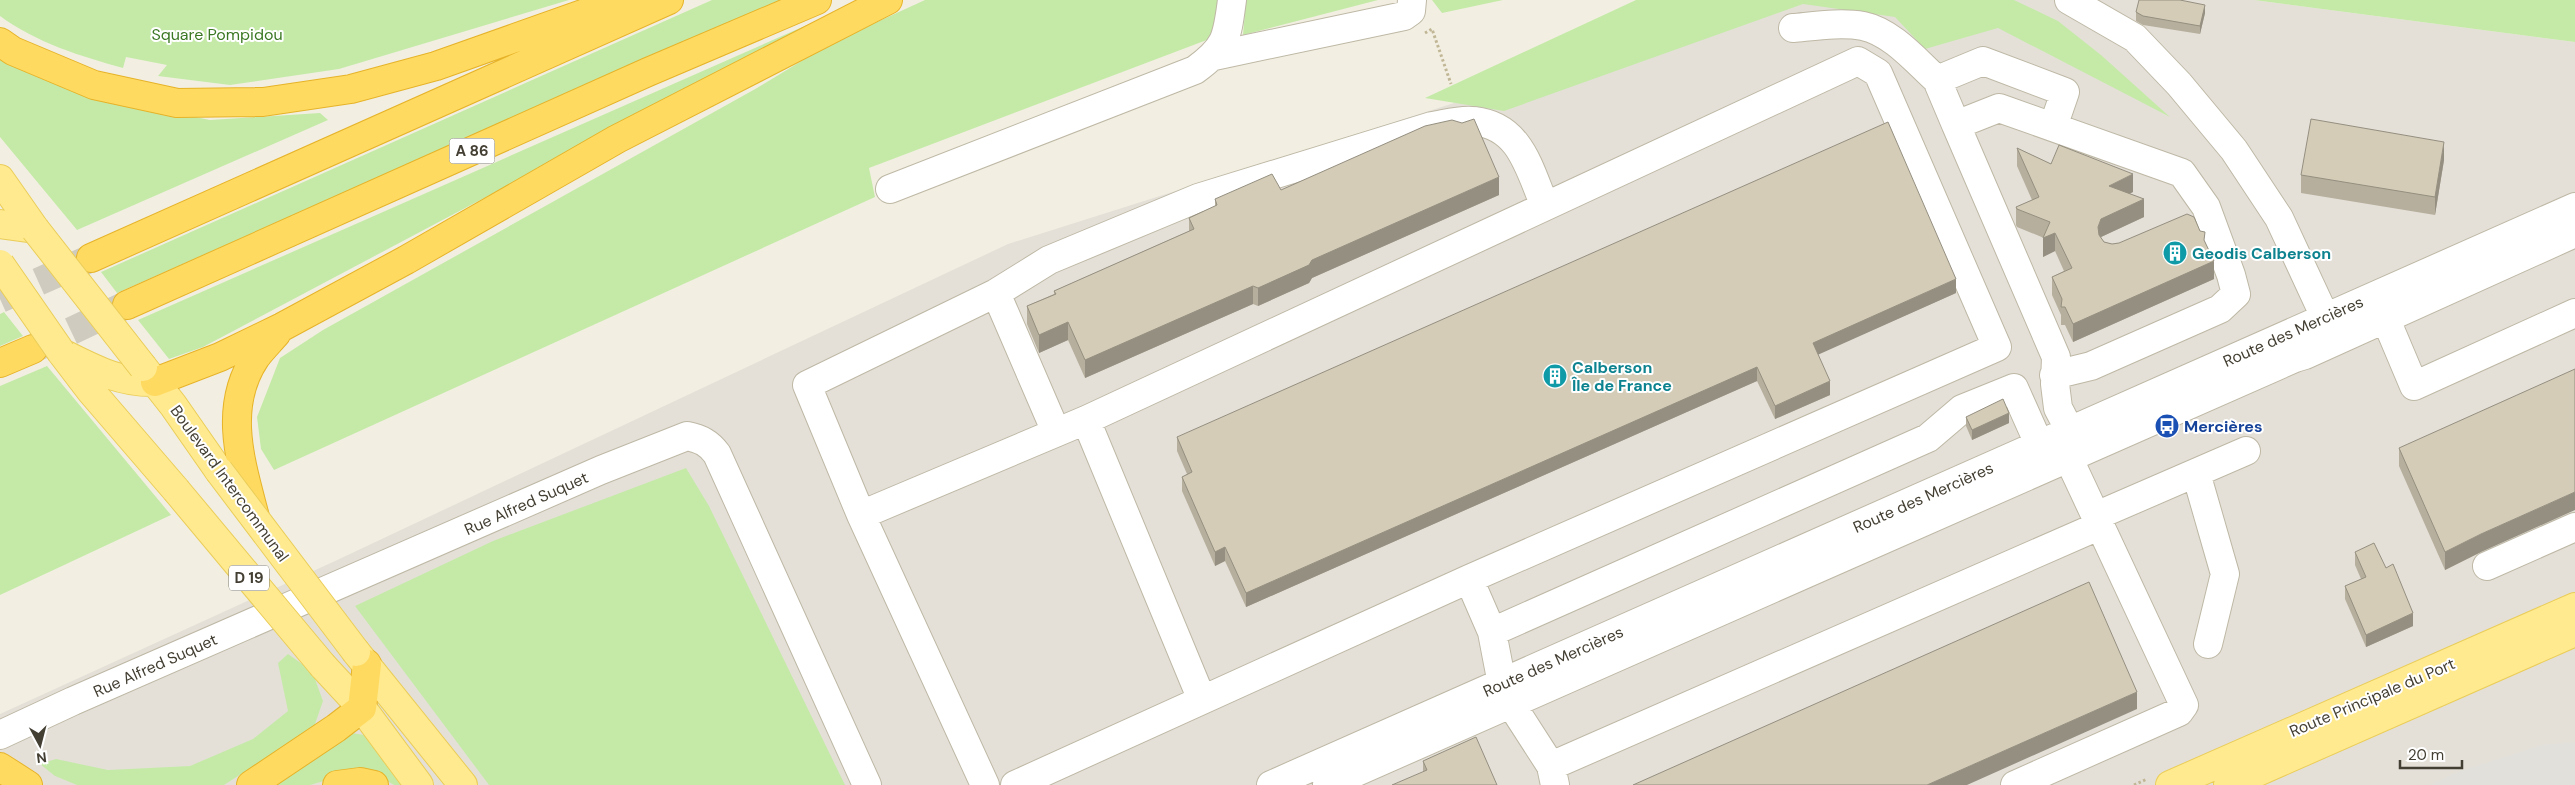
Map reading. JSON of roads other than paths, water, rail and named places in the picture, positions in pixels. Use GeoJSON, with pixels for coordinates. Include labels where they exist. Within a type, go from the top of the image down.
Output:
{"type":"FeatureCollection","features":[{"type":"Feature","properties":{"kind":"highway"},"geometry":{"type":"LineString","coordinates":[[0,42],[13,51],[94,84],[176,103],[263,102],[351,89],[436,66],[622,0]]}},
{"type":"Feature","properties":{"kind":"highway"},"geometry":{"type":"LineString","coordinates":[[91,258],[669,0]]}},
{"type":"Feature","properties":{"kind":"highway","name":"A 86"},"geometry":{"type":"LineString","coordinates":[[127,304],[648,72],[817,0]]}},
{"type":"Feature","properties":{"kind":"highway"},"geometry":{"type":"LineString","coordinates":[[149,374],[220,357],[282,327],[406,260],[617,139],[888,0]]}},
{"type":"Feature","properties":{"kind":"highway"},"geometry":{"type":"LineString","coordinates":[[230,465],[240,391],[256,357],[282,327]]}},
{"type":"Feature","properties":{"kind":"highway"},"geometry":{"type":"LineString","coordinates":[[0,363],[33,349]]}},
{"type":"Feature","properties":{"kind":"highway"},"geometry":{"type":"LineString","coordinates":[[252,785],[362,708],[362,658]]}},
{"type":"Feature","properties":{"kind":"highway"},"geometry":{"type":"LineString","coordinates":[[0,767],[28,785]]}},
{"type":"Feature","properties":{"kind":"highway"},"geometry":{"type":"LineString","coordinates":[[337,785],[360,782],[374,785]]}},
{"type":"Feature","properties":{"kind":"main road","name":"Boulevard Intercommunal"},"geometry":{"type":"LineString","coordinates":[[0,179],[35,229],[149,374],[230,465],[255,517],[362,658],[463,785]]}},
{"type":"Feature","properties":{"kind":"main road"},"geometry":{"type":"LineString","coordinates":[[0,224],[35,229]]}},
{"type":"Feature","properties":{"kind":"main road","name":"D 19"},"geometry":{"type":"LineString","coordinates":[[0,264],[61,352],[90,390],[323,666],[362,708],[419,785]]}},
{"type":"Feature","properties":{"kind":"main road"},"geometry":{"type":"LineString","coordinates":[[61,352],[96,370],[134,383],[149,374]]}},
{"type":"Feature","properties":{"kind":"main road","name":"Route Principale du Port"},"geometry":{"type":"LineString","coordinates":[[2170,785],[2575,607]]}},
{"type":"Feature","properties":{"kind":"main road","name":"Route Principale du Port"},"geometry":{"type":"LineString","coordinates":[[2228,785],[2575,632]]}},
{"type":"Feature","properties":{"kind":"street"},"geometry":{"type":"LineString","coordinates":[[890,188],[1195,70],[1214,56],[1228,35],[1232,0]]}},
{"type":"Feature","properties":{"kind":"street"},"geometry":{"type":"LineString","coordinates":[[2069,0],[2135,38],[2179,84],[2234,150],[2279,218],[2325,317]]}},
{"type":"Feature","properties":{"kind":"street"},"geometry":{"type":"LineString","coordinates":[[1214,56],[1404,16],[1411,6]]}},
{"type":"Feature","properties":{"kind":"street"},"geometry":{"type":"LineString","coordinates":[[1793,28],[1826,25],[1863,26],[1888,38],[1937,80],[2056,357],[2054,375],[2058,408],[2056,449]]}},
{"type":"Feature","properties":{"kind":"street"},"geometry":{"type":"LineString","coordinates":[[861,516],[1086,420],[1858,61],[1878,72],[2014,388],[2056,449],[2099,521],[2184,705],[2179,712],[2016,785]]}},
{"type":"Feature","properties":{"kind":"street"},"geometry":{"type":"LineString","coordinates":[[1937,80],[1983,61],[2066,92],[2053,127]]}},
{"type":"Feature","properties":{"kind":"street"},"geometry":{"type":"LineString","coordinates":[[1956,126],[1999,108],[2182,173],[2206,207],[2236,294],[2220,309],[2108,359],[2090,366],[2054,375]]}},
{"type":"Feature","properties":{"kind":"street"},"geometry":{"type":"LineString","coordinates":[[985,785],[861,516],[807,385],[996,293],[1049,260],[1198,198],[1432,126],[1473,120],[1497,126],[1519,144],[1545,206]]}},
{"type":"Feature","properties":{"kind":"street"},"geometry":{"type":"LineString","coordinates":[[2181,218],[2206,207]]}},
{"type":"Feature","properties":{"kind":"street","name":"Route des Mercières"},"geometry":{"type":"LineString","coordinates":[[2056,449],[2325,317],[2381,307],[2575,207]]}},
{"type":"Feature","properties":{"kind":"street","name":"Route des Mercières"},"geometry":{"type":"LineString","coordinates":[[1271,785],[1506,694],[2056,449],[2381,307],[2575,233]]}},
{"type":"Feature","properties":{"kind":"street"},"geometry":{"type":"LineString","coordinates":[[996,293],[1056,432]]}},
{"type":"Feature","properties":{"kind":"street"},"geometry":{"type":"LineString","coordinates":[[2381,307],[2414,386],[2575,313]]}},
{"type":"Feature","properties":{"kind":"street"},"geometry":{"type":"LineString","coordinates":[[1015,785],[1469,579],[1997,347]]}},
{"type":"Feature","properties":{"kind":"street"},"geometry":{"type":"LineString","coordinates":[[1492,632],[1928,438],[1962,409],[2014,388]]}},
{"type":"Feature","properties":{"kind":"street"},"geometry":{"type":"LineString","coordinates":[[1086,420],[1202,700]]}},
{"type":"Feature","properties":{"kind":"street","name":"Rue Alfred Suquet"},"geometry":{"type":"LineString","coordinates":[[0,735],[73,701],[574,482],[676,438],[687,436],[699,438],[710,445],[717,454],[867,785]]}},
{"type":"Feature","properties":{"kind":"street"},"geometry":{"type":"LineString","coordinates":[[1469,579],[1492,632],[1506,694],[1553,776],[2246,451]]}},
{"type":"Feature","properties":{"kind":"street"},"geometry":{"type":"LineString","coordinates":[[2196,473],[2224,574],[2208,644]]}},
{"type":"Feature","properties":{"kind":"street"},"geometry":{"type":"LineString","coordinates":[[2487,566],[2575,527]]}},
{"type":"Feature","properties":{"kind":"street","name":"Route des Mercières"},"geometry":{"type":"LineString","coordinates":[[1327,785],[1506,694]]}},
{"type":"Feature","properties":{"kind":"tunnel"},"geometry":{"type":"LineString","coordinates":[[0,299],[87,260]]}},
{"type":"Feature","properties":{"kind":"tunnel"},"geometry":{"type":"LineString","coordinates":[[33,349],[124,306]]}},
{"type":"Feature","properties":{"kind":"place","name":"Geodis Calberson"},"geometry":{"type":"Point","coordinates":[2175,253]}},
{"type":"Feature","properties":{"kind":"place","name":"Calberson Île de France"},"geometry":{"type":"Point","coordinates":[1555,376]}},
{"type":"Feature","properties":{"kind":"place","name":"Mercières"},"geometry":{"type":"Point","coordinates":[2167,426]}},
{"type":"Feature","properties":{"kind":"park label","name":"Square Pompidou"},"geometry":{"type":"Point","coordinates":[217,34]}}]}
